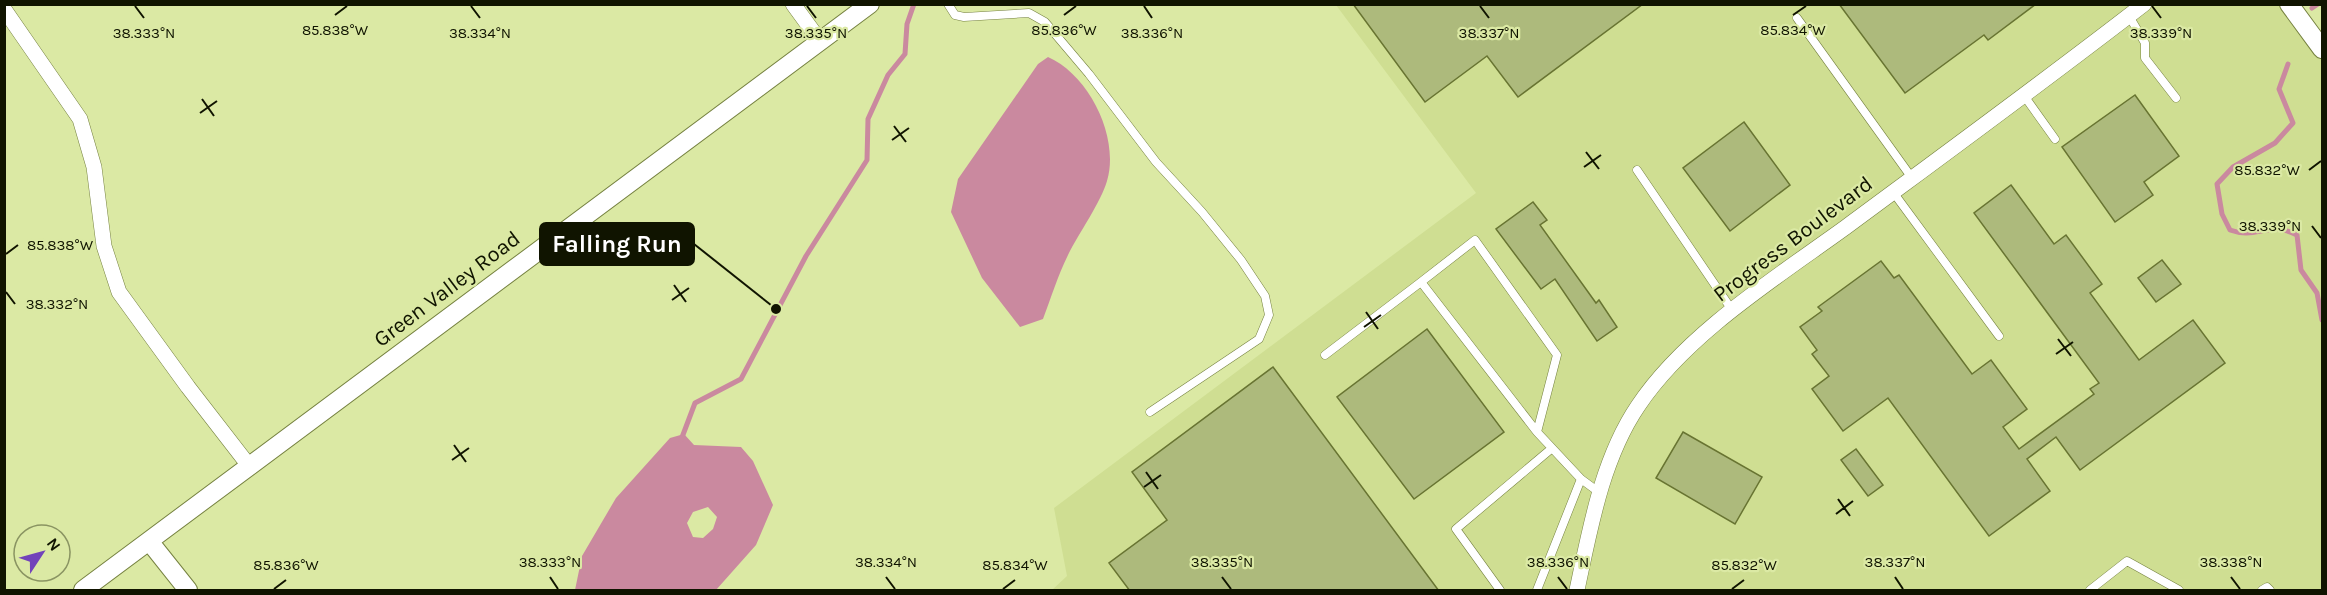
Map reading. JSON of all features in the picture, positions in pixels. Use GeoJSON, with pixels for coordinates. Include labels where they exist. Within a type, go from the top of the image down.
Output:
{"type":"FeatureCollection","features":[{"type":"Feature","properties":{"kind":"street"},"geometry":{"type":"LineString","coordinates":[[794,4],[820,41]]}},
{"type":"Feature","properties":{"kind":"street","name":"Green Valley Road"},"geometry":{"type":"LineString","coordinates":[[83,591],[870,4]]}},
{"type":"Feature","properties":{"kind":"street","name":"Progress Boulevard"},"geometry":{"type":"LineString","coordinates":[[1577,591],[1601,494],[1613,456],[1637,407],[1670,365],[1733,311],[2025,97],[2144,4]]}},
{"type":"Feature","properties":{"kind":"street"},"geometry":{"type":"LineString","coordinates":[[2289,4],[2322,50]]}},
{"type":"Feature","properties":{"kind":"street"},"geometry":{"type":"LineString","coordinates":[[4,9],[80,120],[94,167],[104,246],[119,292],[181,378],[250,466]]}},
{"type":"Feature","properties":{"kind":"street"},"geometry":{"type":"LineString","coordinates":[[149,542],[188,591]]}},
{"type":"Feature","properties":{"kind":"lane"},"geometry":{"type":"LineString","coordinates":[[948,4],[955,15],[963,17],[1029,13],[1045,22],[1089,74],[1156,162],[1202,212],[1241,260],[1265,296],[1269,315],[1259,339],[1150,412]]}},
{"type":"Feature","properties":{"kind":"lane"},"geometry":{"type":"LineString","coordinates":[[2129,16],[2145,43],[2145,58],[2176,98]]}},
{"type":"Feature","properties":{"kind":"lane"},"geometry":{"type":"LineString","coordinates":[[1797,18],[1912,178]]}},
{"type":"Feature","properties":{"kind":"lane"},"geometry":{"type":"LineString","coordinates":[[2025,97],[2055,139]]}},
{"type":"Feature","properties":{"kind":"lane"},"geometry":{"type":"LineString","coordinates":[[1637,170],[1733,311]]}},
{"type":"Feature","properties":{"kind":"lane"},"geometry":{"type":"LineString","coordinates":[[1893,192],[2000,336]]}},
{"type":"Feature","properties":{"kind":"lane"},"geometry":{"type":"LineString","coordinates":[[1325,354],[1475,240],[1557,355],[1537,432]]}},
{"type":"Feature","properties":{"kind":"lane"},"geometry":{"type":"LineString","coordinates":[[1421,282],[1551,449],[1581,479],[1601,494]]}},
{"type":"Feature","properties":{"kind":"lane"},"geometry":{"type":"LineString","coordinates":[[1500,591],[1456,529],[1551,449]]}},
{"type":"Feature","properties":{"kind":"lane"},"geometry":{"type":"LineString","coordinates":[[1537,591],[1581,479]]}},
{"type":"Feature","properties":{"kind":"lane"},"geometry":{"type":"LineString","coordinates":[[2090,591],[2127,561],[2179,591]]}},
{"type":"Feature","properties":{"kind":"lane"},"geometry":{"type":"LineString","coordinates":[[2262,591],[2267,587],[2270,591]]}},
{"type":"Feature","properties":{"kind":"shaded area"},"geometry":{"type":"Polygon","coordinates":[[[2289,4],[2322,49],[2322,590],[1052,590],[1067,576],[1054,508],[1476,193],[1336,5],[2289,4]]]}},
{"type":"Feature","properties":{"kind":"shaded area"},"geometry":{"type":"Polygon","coordinates":[[[1048,57],[1063,66],[1076,78],[1098,109],[1105,127],[1110,164],[1104,189],[1064,263],[1043,319],[1020,327],[982,278],[951,212],[958,179],[1038,64],[1048,57]]]}},
{"type":"Feature","properties":{"kind":"shaded area"},"geometry":{"type":"Polygon","coordinates":[[[684,434],[694,445],[741,447],[753,461],[773,505],[756,545],[716,590],[575,590],[582,556],[616,498],[670,438],[684,434]],[[708,507],[693,512],[687,523],[693,537],[703,538],[713,529],[717,517],[708,507]]]}},
{"type":"Feature","properties":{"kind":"building"},"geometry":{"type":"Polygon","coordinates":[[[1353,4],[1643,4],[1518,97],[1487,56],[1425,102],[1353,4]]]}},
{"type":"Feature","properties":{"kind":"building"},"geometry":{"type":"Polygon","coordinates":[[[1839,4],[2036,4],[1988,40],[1984,35],[1905,93],[1839,4]]]}},
{"type":"Feature","properties":{"kind":"building"},"geometry":{"type":"Polygon","coordinates":[[[2135,95],[2179,156],[2144,182],[2153,195],[2115,222],[2062,147],[2135,95]]]}},
{"type":"Feature","properties":{"kind":"building"},"geometry":{"type":"Polygon","coordinates":[[[1744,122],[1790,185],[1730,231],[1683,168],[1744,122]]]}},
{"type":"Feature","properties":{"kind":"building"},"geometry":{"type":"Polygon","coordinates":[[[2011,185],[2054,244],[2066,235],[2102,284],[2090,293],[2139,360],[2193,320],[2225,363],[2080,470],[2056,437],[2027,459],[2050,491],[1989,536],[1888,398],[1843,431],[1812,389],[1829,376],[1812,354],[1817,350],[1800,327],[1822,311],[1818,307],[1881,261],[1894,278],[1899,275],[1972,374],[1991,360],[2027,409],[2003,427],[2019,449],[2094,394],[2090,389],[2099,383],[1974,213],[2011,185]]]}},
{"type":"Feature","properties":{"kind":"building"},"geometry":{"type":"Polygon","coordinates":[[[1533,202],[1547,220],[1540,225],[1596,303],[1599,300],[1617,327],[1597,341],[1555,279],[1541,289],[1496,229],[1533,202]]]}},
{"type":"Feature","properties":{"kind":"building"},"geometry":{"type":"Polygon","coordinates":[[[2162,260],[2181,284],[2156,302],[2138,278],[2162,260]]]}},
{"type":"Feature","properties":{"kind":"building"},"geometry":{"type":"Polygon","coordinates":[[[1427,329],[1504,432],[1414,499],[1337,397],[1427,329]]]}},
{"type":"Feature","properties":{"kind":"building"},"geometry":{"type":"Polygon","coordinates":[[[1273,367],[1439,591],[1130,591],[1109,563],[1167,520],[1132,472],[1273,367]]]}},
{"type":"Feature","properties":{"kind":"building"},"geometry":{"type":"Polygon","coordinates":[[[1683,432],[1762,477],[1735,524],[1656,478],[1683,432]]]}},
{"type":"Feature","properties":{"kind":"building"},"geometry":{"type":"Polygon","coordinates":[[[1856,449],[1883,485],[1868,496],[1841,460],[1856,449]]]}},
{"type":"Feature","properties":{"kind":"waterway"},"geometry":{"type":"LineString","coordinates":[[681,440],[695,403],[741,379],[806,256],[867,160],[868,119],[888,75],[905,54],[907,24],[914,4]]}},
{"type":"Feature","properties":{"kind":"waterway"},"geometry":{"type":"LineString","coordinates":[[2312,8],[2318,4]]}},
{"type":"Feature","properties":{"kind":"waterway"},"geometry":{"type":"LineString","coordinates":[[2288,64],[2279,89],[2293,123],[2275,143],[2233,167],[2217,184],[2222,214],[2230,230],[2248,233],[2279,229],[2297,235],[2301,270],[2317,293],[2322,320]]}},
{"type":"Feature","properties":{"kind":"place","name":"Falling Run"},"geometry":{"type":"Point","coordinates":[776,309]}}]}
